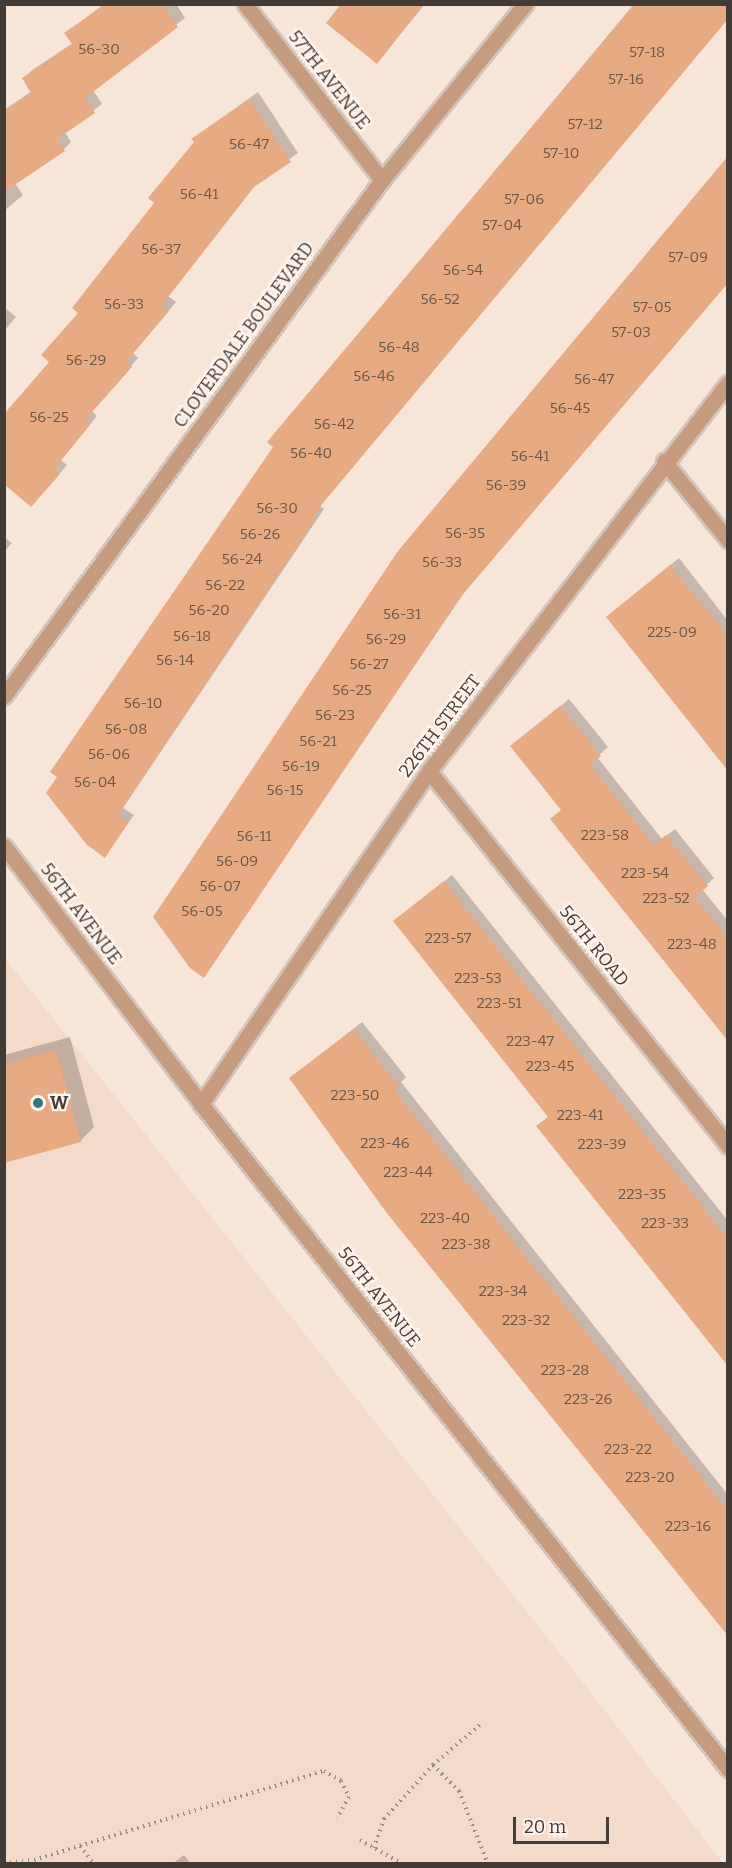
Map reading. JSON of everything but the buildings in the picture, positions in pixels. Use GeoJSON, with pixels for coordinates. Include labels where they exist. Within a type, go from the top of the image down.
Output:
{"type":"FeatureCollection","features":[{"type":"Feature","properties":{"kind":"street","name":"57TH AVENUE"},"geometry":{"type":"LineString","coordinates":[[245,4],[382,180]]}},
{"type":"Feature","properties":{"kind":"street","name":"CLOVERDALE BOULEVARD"},"geometry":{"type":"LineString","coordinates":[[4,696],[382,180],[525,4]]}},
{"type":"Feature","properties":{"kind":"street","name":"226TH STREET"},"geometry":{"type":"LineString","coordinates":[[201,1104],[429,771],[664,461],[728,383]]}},
{"type":"Feature","properties":{"kind":"street"},"geometry":{"type":"LineString","coordinates":[[664,461],[728,540]]}},
{"type":"Feature","properties":{"kind":"street","name":"56TH ROAD"},"geometry":{"type":"LineString","coordinates":[[429,771],[728,1146]]}},
{"type":"Feature","properties":{"kind":"street","name":"56TH AVENUE"},"geometry":{"type":"LineString","coordinates":[[4,846],[201,1104],[728,1769]]}},
{"type":"Feature","properties":{"kind":"path"},"geometry":{"type":"LineString","coordinates":[[374,1848],[384,1819],[433,1765],[482,1723]]}},
{"type":"Feature","properties":{"kind":"path"},"geometry":{"type":"LineString","coordinates":[[433,1765],[459,1791],[488,1863]]}},
{"type":"Feature","properties":{"kind":"path"},"geometry":{"type":"LineString","coordinates":[[4,1863],[80,1846],[324,1771],[341,1781],[349,1797],[337,1818]]}},
{"type":"Feature","properties":{"kind":"path"},"geometry":{"type":"LineString","coordinates":[[360,1840],[404,1863]]}},
{"type":"Feature","properties":{"kind":"path"},"geometry":{"type":"LineString","coordinates":[[80,1846],[94,1863]]}},
{"type":"Feature","properties":{"kind":"shaded area"},"geometry":{"type":"Polygon","coordinates":[[[4,957],[570,1666],[723,1863],[5,1863],[4,957]]]}},
{"type":"Feature","properties":{"kind":"place","name":"W"},"geometry":{"type":"Point","coordinates":[38,1103]}}]}
